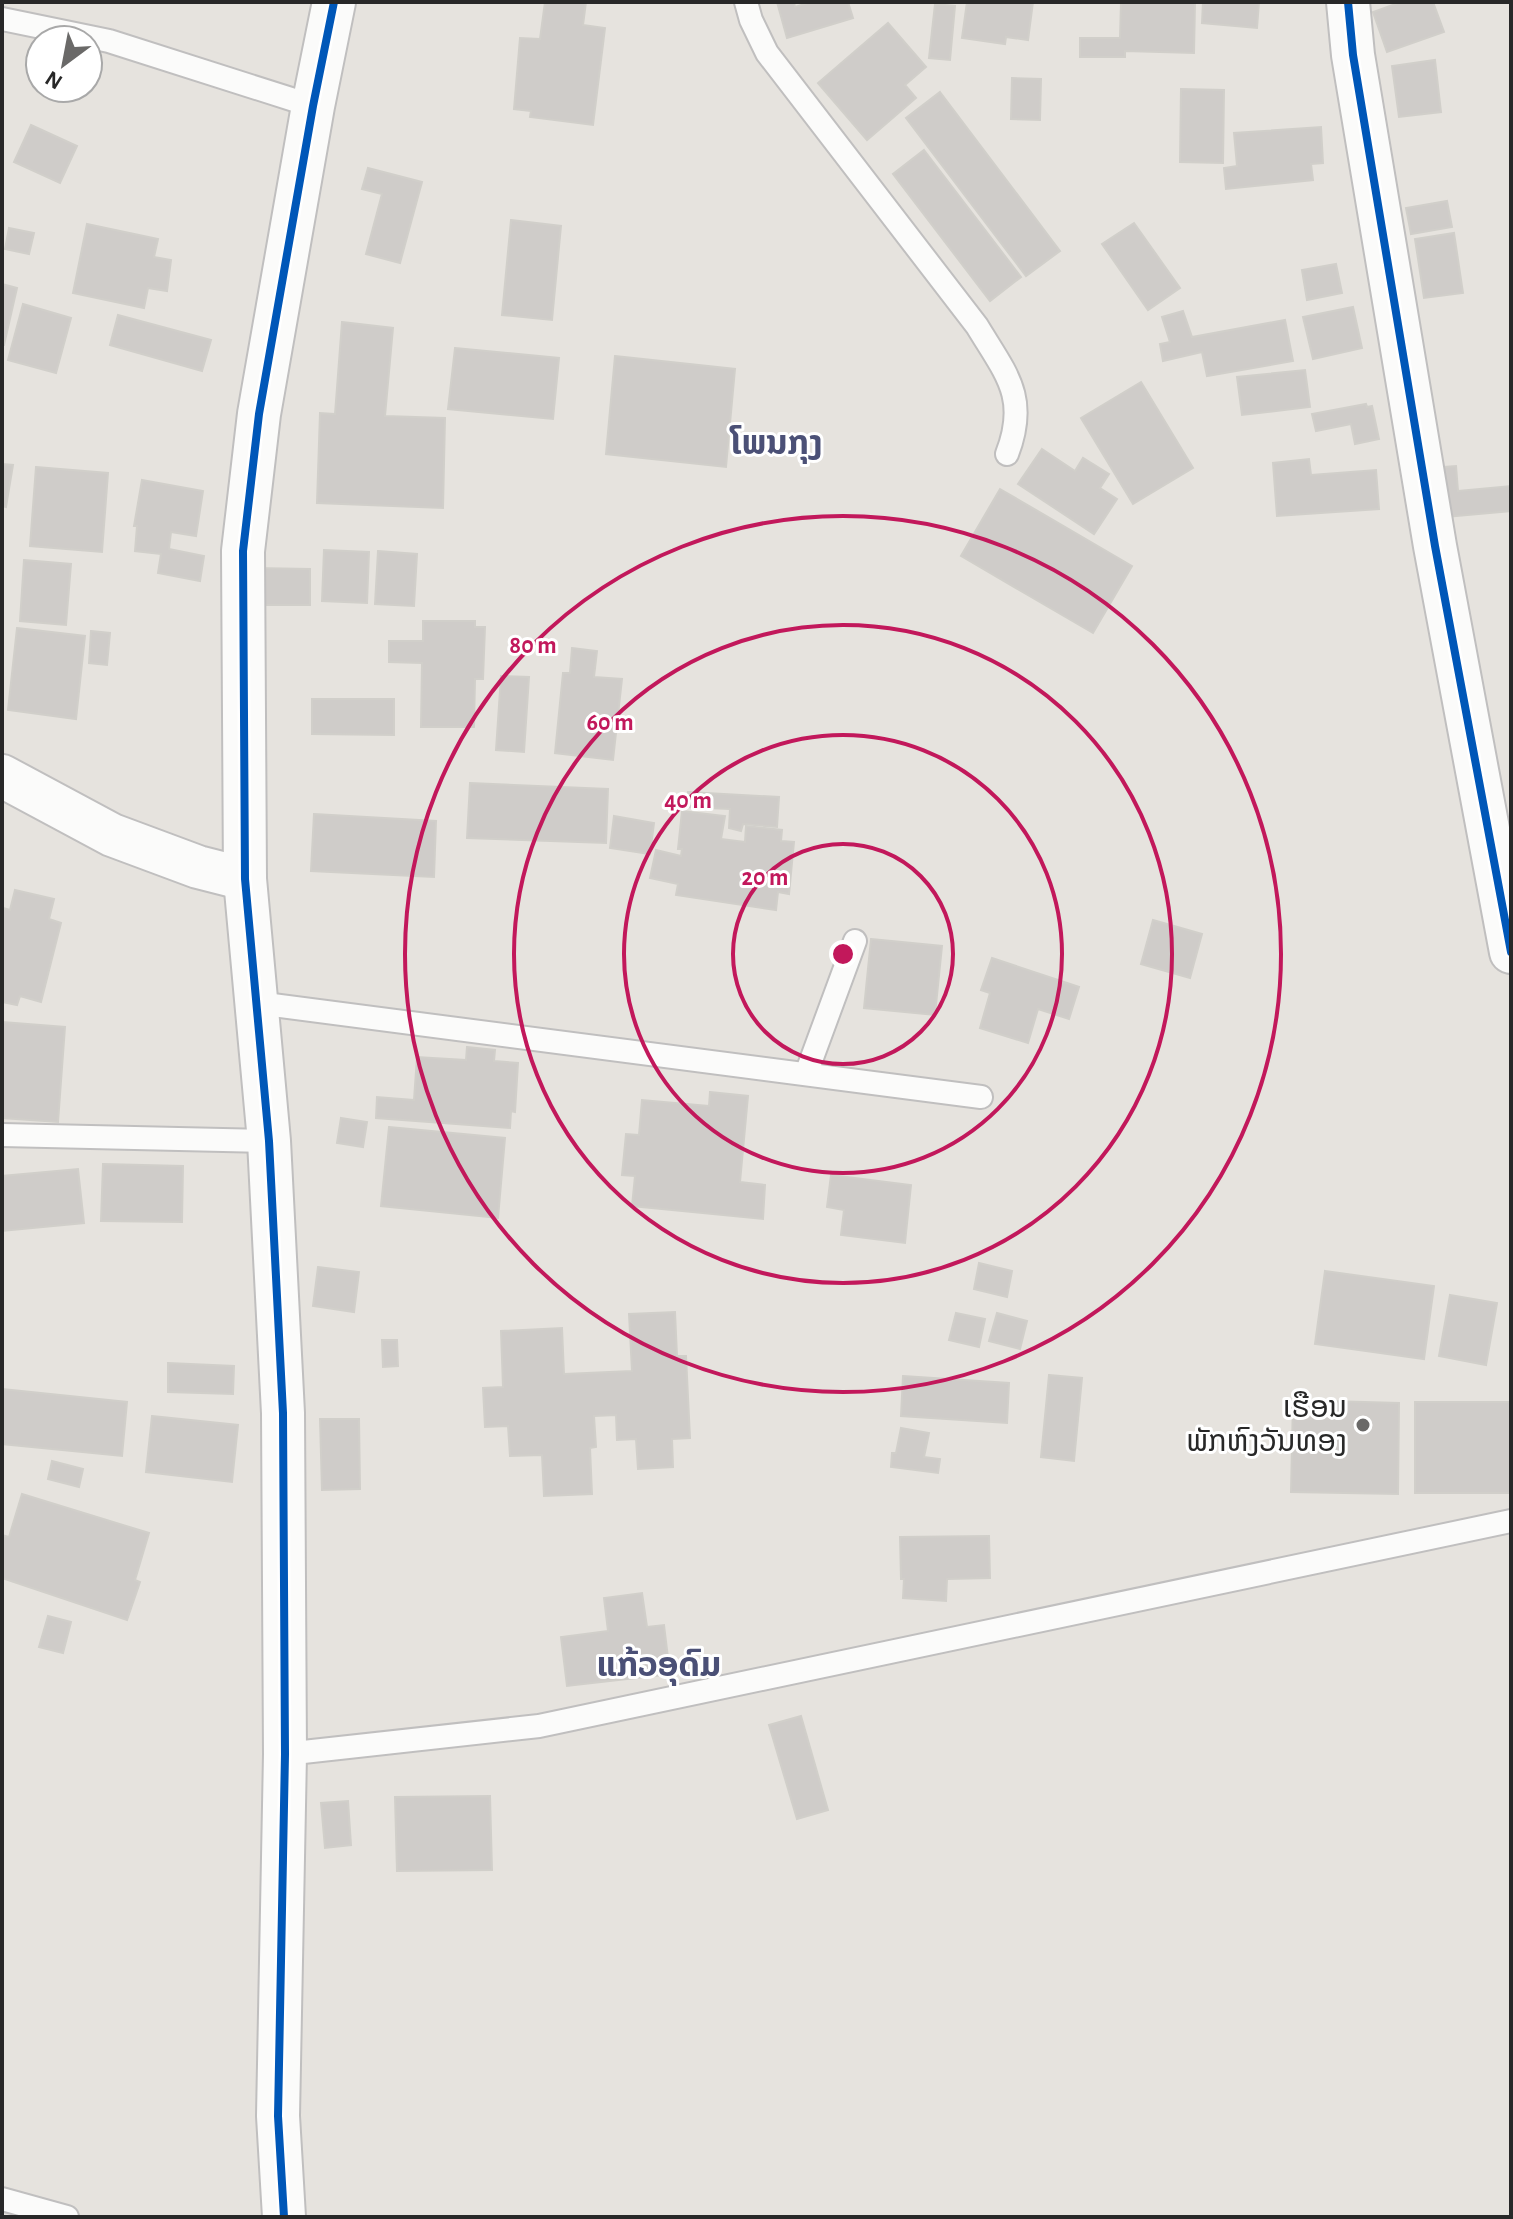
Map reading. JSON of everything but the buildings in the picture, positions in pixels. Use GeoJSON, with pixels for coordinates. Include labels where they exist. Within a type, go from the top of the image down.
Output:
{"type":"FeatureCollection","features":[{"type":"Feature","properties":{"kind":"street"},"geometry":{"type":"LineString","coordinates":[[284,2217],[278,2116],[285,1754],[283,1413],[269,1141],[245,879],[243,551],[259,414],[334,2]]}},
{"type":"Feature","properties":{"kind":"street"},"geometry":{"type":"LineString","coordinates":[[1348,2],[1353,55],[1435,546],[1511,952]]}},
{"type":"Feature","properties":{"kind":"street"},"geometry":{"type":"LineString","coordinates":[[2,776],[112,835],[198,867],[245,879]]}},
{"type":"Feature","properties":{"kind":"lane"},"geometry":{"type":"LineString","coordinates":[[746,2],[767,53],[977,326],[1007,376],[1017,404],[1018,420],[1007,454]]}},
{"type":"Feature","properties":{"kind":"lane"},"geometry":{"type":"LineString","coordinates":[[2,19],[109,41],[313,106]]}},
{"type":"Feature","properties":{"kind":"lane"},"geometry":{"type":"LineString","coordinates":[[806,1074],[855,941]]}},
{"type":"Feature","properties":{"kind":"lane"},"geometry":{"type":"LineString","coordinates":[[257,1003],[981,1097]]}},
{"type":"Feature","properties":{"kind":"lane"},"geometry":{"type":"LineString","coordinates":[[2,1135],[269,1141]]}},
{"type":"Feature","properties":{"kind":"lane"},"geometry":{"type":"LineString","coordinates":[[285,1754],[539,1726],[1511,1521]]}},
{"type":"Feature","properties":{"kind":"lane"},"geometry":{"type":"LineString","coordinates":[[2,2199],[67,2217]]}},
{"type":"Feature","properties":{"kind":"cycle path"},"geometry":{"type":"LineString","coordinates":[[284,2217],[278,2116],[285,1754],[283,1413],[269,1141],[245,879],[243,551],[259,414],[334,2]]}},
{"type":"Feature","properties":{"kind":"cycle path"},"geometry":{"type":"LineString","coordinates":[[1348,2],[1353,55],[1435,546],[1511,952]]}},
{"type":"Feature","properties":{"kind":"place","name":"ເຮືອນ ພັກຫົງວັນທອງ"},"geometry":{"type":"Point","coordinates":[1363,1425]}},
{"type":"Feature","properties":{"kind":"district","name":"ໂພນກຸງ"},"geometry":{"type":"Point","coordinates":[776,444]}},
{"type":"Feature","properties":{"kind":"district","name":"ແກ້ວອຸດົມ"},"geometry":{"type":"Point","coordinates":[659,1666]}}]}
